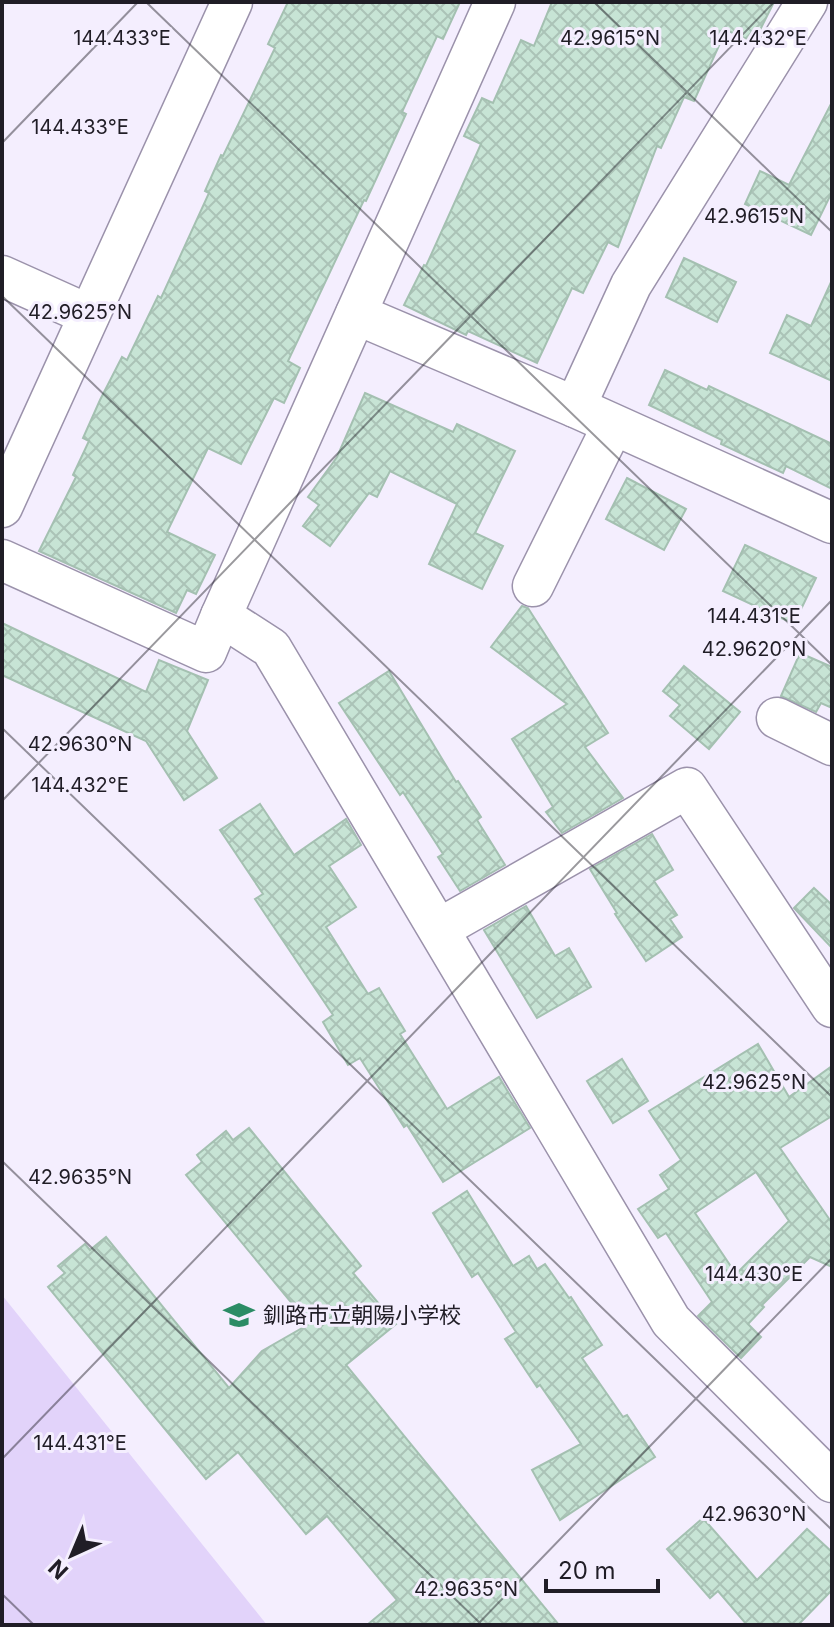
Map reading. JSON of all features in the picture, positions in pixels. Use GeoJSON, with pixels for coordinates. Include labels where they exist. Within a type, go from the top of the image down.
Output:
{"type":"FeatureCollection","features":[{"type":"Feature","properties":{"kind":"street"},"geometry":{"type":"LineString","coordinates":[[2,507],[232,2]]}},
{"type":"Feature","properties":{"kind":"street"},"geometry":{"type":"LineString","coordinates":[[2,560],[206,652],[495,2]]}},
{"type":"Feature","properties":{"kind":"street"},"geometry":{"type":"LineString","coordinates":[[575,407],[631,285],[807,2]]}},
{"type":"Feature","properties":{"kind":"street"},"geometry":{"type":"LineString","coordinates":[[2,276],[89,315]]}},
{"type":"Feature","properties":{"kind":"street"},"geometry":{"type":"LineString","coordinates":[[356,314],[575,407],[832,523]]}},
{"type":"Feature","properties":{"kind":"street"},"geometry":{"type":"LineString","coordinates":[[533,586],[613,425]]}},
{"type":"Feature","properties":{"kind":"street"},"geometry":{"type":"LineString","coordinates":[[221,616],[271,648],[671,1321],[832,1482]]}},
{"type":"Feature","properties":{"kind":"street"},"geometry":{"type":"LineString","coordinates":[[777,718],[832,745]]}},
{"type":"Feature","properties":{"kind":"street"},"geometry":{"type":"LineString","coordinates":[[439,929],[687,788],[832,1007]]}},
{"type":"Feature","properties":{"kind":"shaded area"},"geometry":{"type":"Polygon","coordinates":[[[2,1295],[267,1625],[2,1625],[2,1295]]]}},
{"type":"Feature","properties":{"kind":"building"},"geometry":{"type":"Polygon","coordinates":[[[288,2],[460,2],[443,39],[437,36],[402,112],[406,114],[288,361],[300,368],[284,403],[274,398],[241,464],[208,448],[167,532],[215,555],[196,594],[187,590],[176,613],[39,551],[76,477],[73,475],[89,441],[83,438],[100,400],[122,357],[127,360],[158,296],[161,298],[209,193],[205,191],[221,155],[275,48],[268,44],[288,2]]]}},
{"type":"Feature","properties":{"kind":"building"},"geometry":{"type":"Polygon","coordinates":[[[552,2],[774,2],[754,42],[726,30],[694,101],[684,97],[661,148],[657,146],[618,247],[608,242],[583,293],[572,288],[537,363],[468,331],[466,335],[404,305],[426,266],[481,144],[464,136],[482,98],[493,103],[521,40],[534,46],[552,2]]]}},
{"type":"Feature","properties":{"kind":"building"},"geometry":{"type":"Polygon","coordinates":[[[832,102],[832,192],[811,235],[745,204],[760,171],[789,185],[832,102]]]}},
{"type":"Feature","properties":{"kind":"building"},"geometry":{"type":"Polygon","coordinates":[[[684,258],[736,282],[717,322],[666,297],[684,258]]]}},
{"type":"Feature","properties":{"kind":"building"},"geometry":{"type":"Polygon","coordinates":[[[832,280],[832,381],[770,353],[787,315],[811,326],[832,280]]]}},
{"type":"Feature","properties":{"kind":"building"},"geometry":{"type":"Polygon","coordinates":[[[665,370],[707,390],[709,386],[832,444],[832,489],[786,466],[783,473],[649,405],[665,370]]]}},
{"type":"Feature","properties":{"kind":"building"},"geometry":{"type":"Polygon","coordinates":[[[365,393],[453,432],[457,424],[515,451],[475,533],[503,546],[482,589],[429,564],[457,504],[390,471],[377,497],[369,493],[330,546],[303,526],[319,505],[308,497],[337,457],[365,393]]]}},
{"type":"Feature","properties":{"kind":"building"},"geometry":{"type":"Polygon","coordinates":[[[627,478],[686,509],[664,550],[606,519],[627,478]]]}},
{"type":"Feature","properties":{"kind":"building"},"geometry":{"type":"Polygon","coordinates":[[[745,545],[816,578],[794,624],[723,591],[745,545]]]}},
{"type":"Feature","properties":{"kind":"building"},"geometry":{"type":"Polygon","coordinates":[[[522,606],[528,608],[608,733],[585,747],[623,798],[562,833],[546,812],[553,807],[512,739],[567,704],[491,647],[522,606]]]}},
{"type":"Feature","properties":{"kind":"building"},"geometry":{"type":"Polygon","coordinates":[[[2,623],[146,692],[159,660],[208,680],[187,731],[217,778],[184,800],[146,741],[2,675],[2,623]]]}},
{"type":"Feature","properties":{"kind":"building"},"geometry":{"type":"Polygon","coordinates":[[[800,653],[832,667],[832,708],[821,703],[816,712],[781,696],[800,653]]]}},
{"type":"Feature","properties":{"kind":"building"},"geometry":{"type":"Polygon","coordinates":[[[684,666],[740,712],[709,749],[670,716],[680,705],[663,691],[684,666]]]}},
{"type":"Feature","properties":{"kind":"building"},"geometry":{"type":"Polygon","coordinates":[[[389,671],[456,782],[481,817],[477,820],[505,865],[460,891],[438,857],[443,854],[339,703],[389,671]]]}},
{"type":"Feature","properties":{"kind":"building"},"geometry":{"type":"Polygon","coordinates":[[[260,804],[294,855],[346,819],[361,845],[329,866],[356,907],[326,927],[368,994],[379,988],[405,1031],[400,1034],[447,1109],[499,1077],[530,1128],[443,1182],[360,1058],[348,1065],[323,1022],[333,1015],[255,899],[263,894],[220,830],[260,804]]]}},
{"type":"Feature","properties":{"kind":"building"},"geometry":{"type":"Polygon","coordinates":[[[652,834],[673,870],[654,881],[677,915],[670,919],[682,937],[646,961],[590,869],[652,834]]]}},
{"type":"Feature","properties":{"kind":"building"},"geometry":{"type":"Polygon","coordinates":[[[814,888],[832,905],[832,948],[794,908],[814,888]]]}},
{"type":"Feature","properties":{"kind":"building"},"geometry":{"type":"Polygon","coordinates":[[[526,906],[555,956],[569,948],[591,987],[537,1018],[484,930],[526,906]]]}},
{"type":"Feature","properties":{"kind":"building"},"geometry":{"type":"Polygon","coordinates":[[[758,1044],[789,1097],[832,1066],[832,1116],[780,1148],[832,1223],[832,1267],[810,1257],[762,1305],[764,1307],[748,1324],[761,1337],[741,1358],[698,1316],[712,1302],[666,1233],[658,1238],[638,1209],[669,1189],[660,1175],[681,1160],[649,1111],[758,1044]],[[756,1172],[695,1213],[736,1274],[789,1221],[756,1172]]]}},
{"type":"Feature","properties":{"kind":"building"},"geometry":{"type":"Polygon","coordinates":[[[622,1059],[648,1101],[613,1123],[587,1081],[622,1059]]]}},
{"type":"Feature","properties":{"kind":"building"},"geometry":{"type":"Polygon","coordinates":[[[249,1128],[361,1266],[353,1273],[396,1324],[346,1365],[559,1625],[367,1625],[397,1600],[327,1516],[306,1534],[238,1452],[206,1479],[48,1287],[65,1273],[58,1266],[85,1244],[90,1250],[106,1237],[229,1388],[262,1351],[309,1324],[186,1175],[202,1162],[197,1155],[226,1131],[233,1140],[249,1128]]]}},
{"type":"Feature","properties":{"kind":"building"},"geometry":{"type":"Polygon","coordinates":[[[467,1191],[513,1266],[529,1256],[537,1269],[545,1264],[571,1297],[602,1345],[582,1358],[655,1457],[560,1520],[532,1470],[581,1444],[505,1339],[516,1332],[478,1273],[472,1277],[433,1213],[467,1191]]]}},
{"type":"Feature","properties":{"kind":"building"},"geometry":{"type":"Polygon","coordinates":[[[703,1518],[757,1580],[807,1529],[832,1552],[832,1590],[798,1625],[747,1625],[718,1591],[710,1598],[667,1549],[703,1518]]]}},
{"type":"Feature","properties":{"kind":"place","name":"釧路市立朝陽小学校"},"geometry":{"type":"Point","coordinates":[239,1315]}}]}
